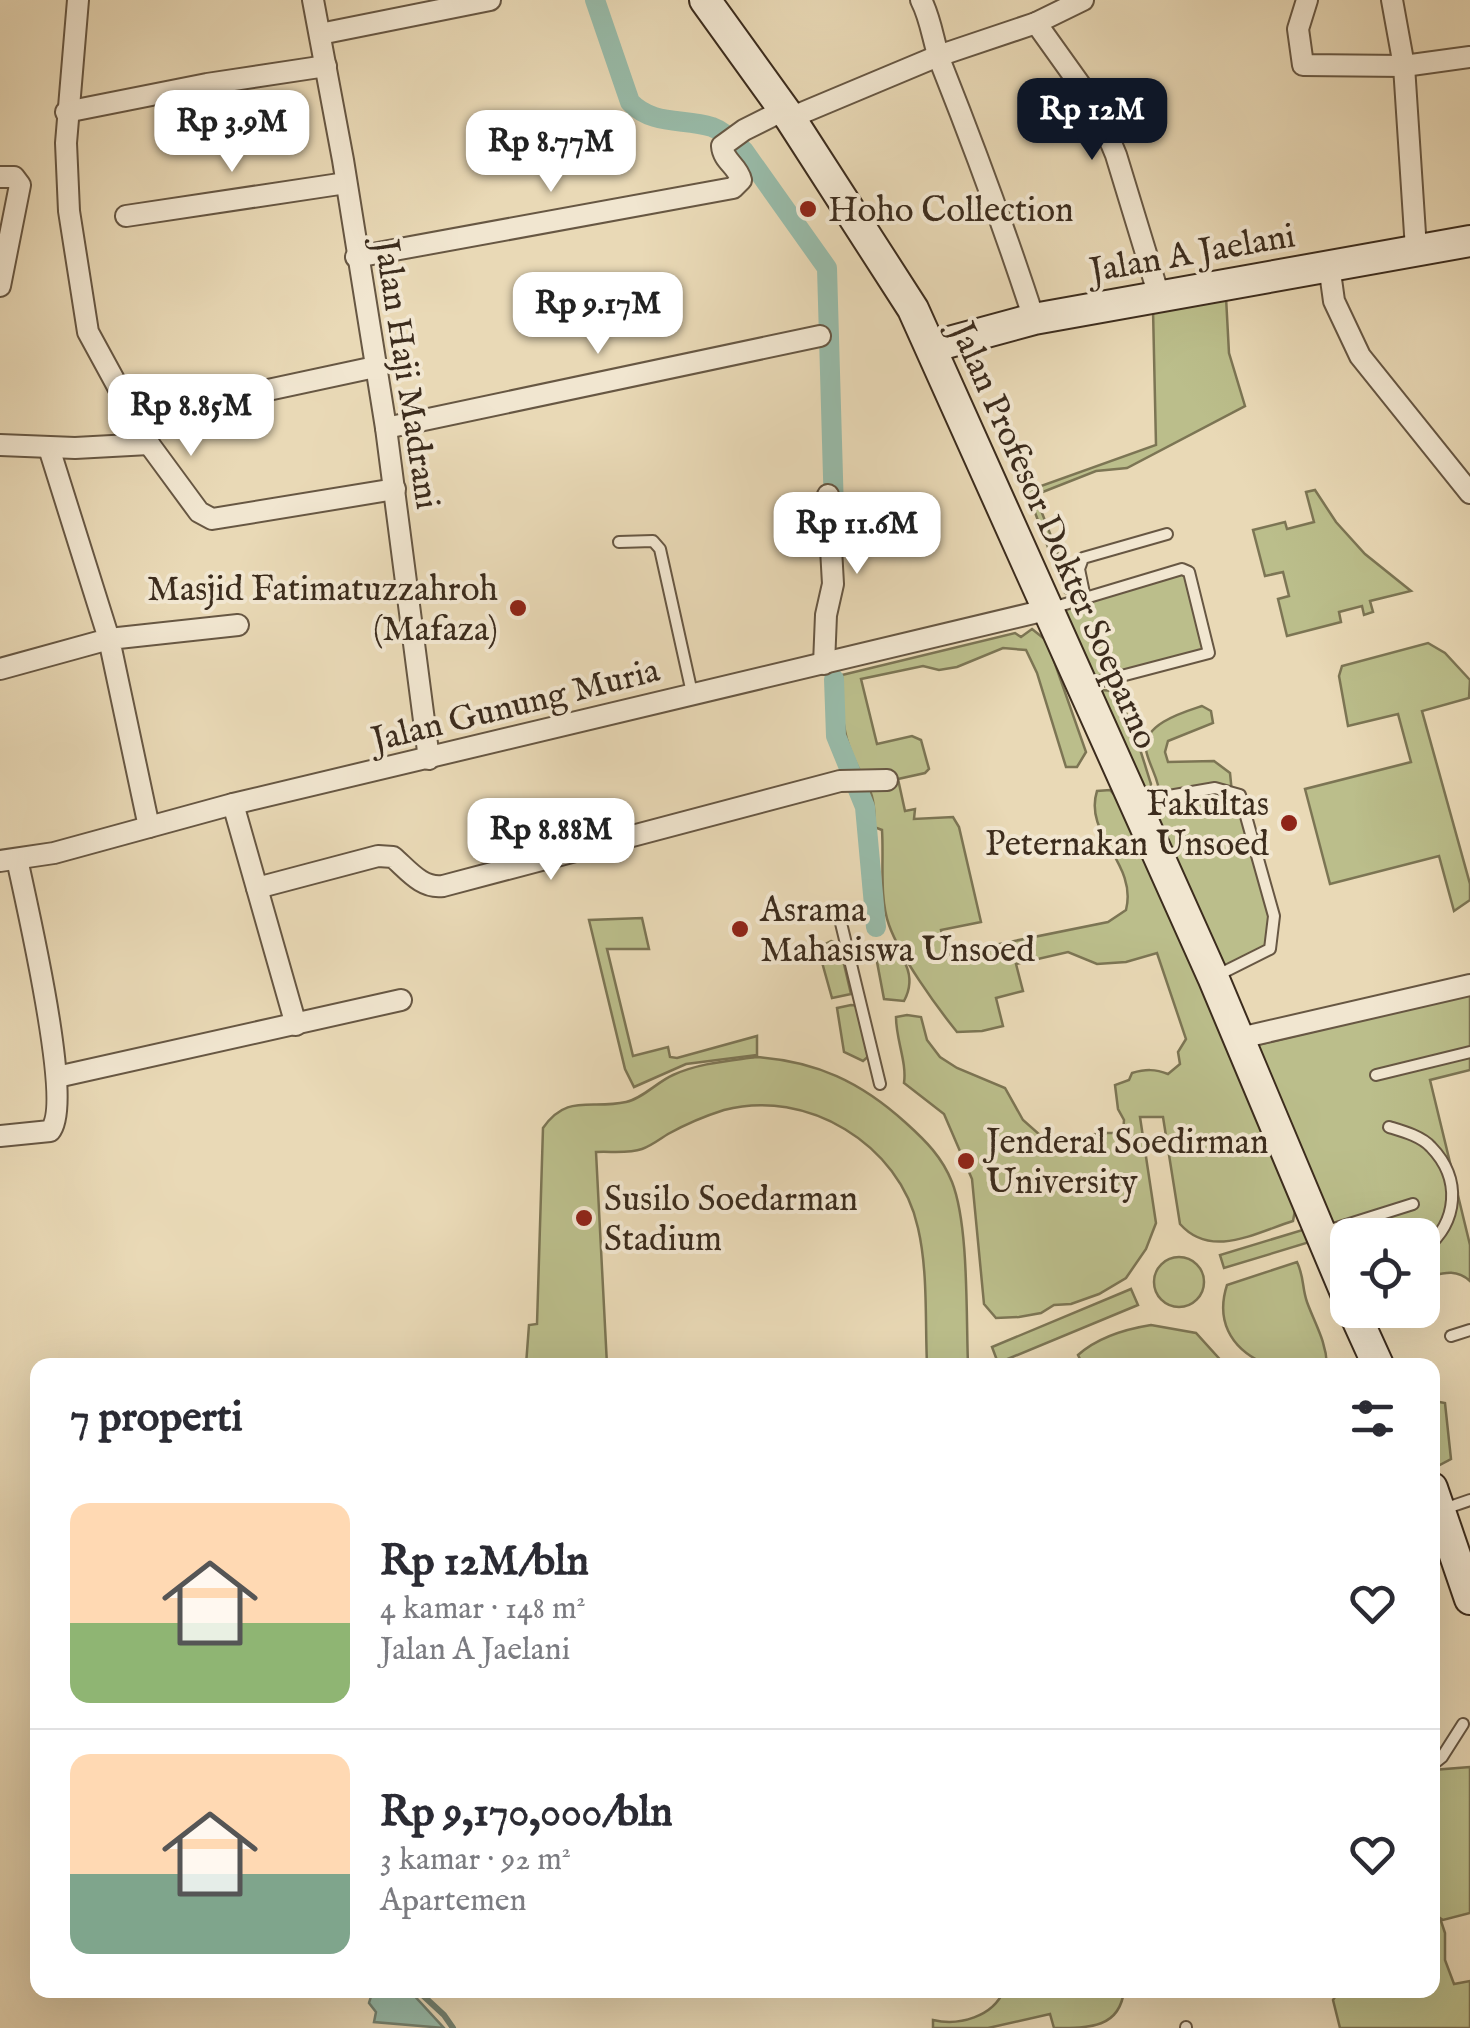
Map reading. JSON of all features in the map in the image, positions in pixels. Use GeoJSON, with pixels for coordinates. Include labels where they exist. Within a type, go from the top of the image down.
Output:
{"type":"FeatureCollection","features":[{"type":"Feature","properties":{"kind":"street"},"geometry":{"type":"LineString","coordinates":[[78,0],[66,112],[69,211],[88,332],[148,444],[200,512],[212,518],[394,489]]}},
{"type":"Feature","properties":{"kind":"street","name":"Jalan Haji Madrani"},"geometry":{"type":"LineString","coordinates":[[313,0],[386,428],[430,759]]}},
{"type":"Feature","properties":{"kind":"street"},"geometry":{"type":"LineString","coordinates":[[320,34],[490,0]]}},
{"type":"Feature","properties":{"kind":"street","name":"Jalan Profesor Dokter Soeparno"},"geometry":{"type":"LineString","coordinates":[[705,0],[787,114],[913,309],[1240,1038],[1330,1260]]}},
{"type":"Feature","properties":{"kind":"street"},"geometry":{"type":"LineString","coordinates":[[921,0],[1034,318]]}},
{"type":"Feature","properties":{"kind":"street"},"geometry":{"type":"LineString","coordinates":[[356,257],[732,188],[741,180],[722,153],[722,146],[735,135],[1036,22],[1083,0]]}},
{"type":"Feature","properties":{"kind":"street"},"geometry":{"type":"LineString","coordinates":[[1307,0],[1298,30],[1302,65],[1404,66],[1470,57]]}},
{"type":"Feature","properties":{"kind":"street"},"geometry":{"type":"LineString","coordinates":[[1392,0],[1404,66],[1416,249]]}},
{"type":"Feature","properties":{"kind":"street"},"geometry":{"type":"LineString","coordinates":[[1036,22],[1096,107],[1116,156],[1159,296]]}},
{"type":"Feature","properties":{"kind":"street"},"geometry":{"type":"LineString","coordinates":[[66,112],[207,84],[326,66]]}},
{"type":"Feature","properties":{"kind":"street"},"geometry":{"type":"LineString","coordinates":[[0,177],[14,177],[20,185],[0,286]]}},
{"type":"Feature","properties":{"kind":"street"},"geometry":{"type":"LineString","coordinates":[[126,216],[346,183]]}},
{"type":"Feature","properties":{"kind":"street","name":"Jalan A Jaelani"},"geometry":{"type":"LineString","coordinates":[[931,347],[1034,318],[1470,242]]}},
{"type":"Feature","properties":{"kind":"street"},"geometry":{"type":"LineString","coordinates":[[1329,265],[1334,301],[1360,356],[1470,493]]}},
{"type":"Feature","properties":{"kind":"street"},"geometry":{"type":"LineString","coordinates":[[386,428],[820,336]]}},
{"type":"Feature","properties":{"kind":"street"},"geometry":{"type":"LineString","coordinates":[[139,424],[207,403],[375,367]]}},
{"type":"Feature","properties":{"kind":"street"},"geometry":{"type":"LineString","coordinates":[[0,445],[50,448],[148,444]]}},
{"type":"Feature","properties":{"kind":"street"},"geometry":{"type":"LineString","coordinates":[[50,448],[108,639],[150,827]]}},
{"type":"Feature","properties":{"kind":"street"},"geometry":{"type":"LineString","coordinates":[[824,664],[832,584],[828,495]]}},
{"type":"Feature","properties":{"kind":"street","name":"Jalan Gunung Muria"},"geometry":{"type":"LineString","coordinates":[[8,860],[54,853],[233,804],[1046,610]]}},
{"type":"Feature","properties":{"kind":"street"},"geometry":{"type":"LineString","coordinates":[[0,669],[108,639],[238,625]]}},
{"type":"Feature","properties":{"kind":"street"},"geometry":{"type":"LineString","coordinates":[[256,888],[378,856],[393,856],[421,881],[443,886],[840,780],[877,780]]}},
{"type":"Feature","properties":{"kind":"street"},"geometry":{"type":"LineString","coordinates":[[233,804],[296,1025]]}},
{"type":"Feature","properties":{"kind":"street"},"geometry":{"type":"LineString","coordinates":[[0,1136],[53,1130],[58,1114],[35,942],[8,860]]}},
{"type":"Feature","properties":{"kind":"street"},"geometry":{"type":"LineString","coordinates":[[1240,1038],[1470,984]]}},
{"type":"Feature","properties":{"kind":"street"},"geometry":{"type":"LineString","coordinates":[[56,1077],[401,1000]]}},
{"type":"Feature","properties":{"kind":"street"},"geometry":{"type":"LineString","coordinates":[[1361,1328],[1375,1358]]}},
{"type":"Feature","properties":{"kind":"street"},"geometry":{"type":"LineString","coordinates":[[1440,1510],[1470,1599]]}},
{"type":"Feature","properties":{"kind":"lane"},"geometry":{"type":"LineString","coordinates":[[1086,598],[1079,569],[1083,558],[1168,534]]}},
{"type":"Feature","properties":{"kind":"lane"},"geometry":{"type":"LineString","coordinates":[[619,542],[653,540],[660,549],[692,694]]}},
{"type":"Feature","properties":{"kind":"lane"},"geometry":{"type":"LineString","coordinates":[[1046,610],[1186,570],[1209,650],[1206,654],[1081,687]]}},
{"type":"Feature","properties":{"kind":"lane"},"geometry":{"type":"LineString","coordinates":[[1134,803],[1215,788],[1240,796],[1274,916],[1270,949],[1212,977]]}},
{"type":"Feature","properties":{"kind":"lane"},"geometry":{"type":"LineString","coordinates":[[840,919],[880,1084]]}},
{"type":"Feature","properties":{"kind":"lane"},"geometry":{"type":"LineString","coordinates":[[1376,1075],[1470,1052]]}},
{"type":"Feature","properties":{"kind":"lane"},"geometry":{"type":"LineString","coordinates":[[1389,1127],[1429,1144],[1442,1164],[1452,1190],[1451,1216],[1440,1238]]}},
{"type":"Feature","properties":{"kind":"lane"},"geometry":{"type":"LineString","coordinates":[[1318,1234],[1412,1204]]}},
{"type":"Feature","properties":{"kind":"lane"},"geometry":{"type":"LineString","coordinates":[[1450,1336],[1470,1330]]}},
{"type":"Feature","properties":{"kind":"lane"},"geometry":{"type":"LineString","coordinates":[[1440,1496],[1470,1500]]}},
{"type":"Feature","properties":{"kind":"lane"},"geometry":{"type":"LineString","coordinates":[[1440,1759],[1464,1724]]}},
{"type":"Feature","properties":{"kind":"shaded area"},"geometry":{"type":"Polygon","coordinates":[[[1226,297],[1229,353],[1245,406],[1127,468],[1096,471],[1035,495],[1074,595],[1065,593],[1027,491],[1156,445],[1153,309],[1226,297]]]}},
{"type":"Feature","properties":{"kind":"shaded area"},"geometry":{"type":"Polygon","coordinates":[[[1315,490],[1336,522],[1365,554],[1411,591],[1370,601],[1373,612],[1364,615],[1362,606],[1339,612],[1341,622],[1287,636],[1278,599],[1289,596],[1283,572],[1265,576],[1253,530],[1285,522],[1287,529],[1314,522],[1306,492],[1315,490]]]}},
{"type":"Feature","properties":{"kind":"shaded area"},"geometry":{"type":"Polygon","coordinates":[[[1187,570],[1208,651],[1081,687],[1046,610],[1187,570]]]}},
{"type":"Feature","properties":{"kind":"shaded area"},"geometry":{"type":"Polygon","coordinates":[[[1032,629],[1047,641],[1086,752],[1077,767],[1066,767],[1026,650],[1003,648],[957,667],[939,670],[923,666],[861,679],[877,744],[912,736],[921,740],[929,769],[898,779],[905,811],[915,809],[914,819],[953,817],[959,827],[981,922],[941,930],[945,955],[1108,922],[1126,910],[1125,878],[1097,822],[1095,807],[1097,791],[1110,790],[1132,815],[1296,1205],[1293,1221],[1249,1236],[1219,1242],[1192,1234],[1180,1224],[1163,1117],[1140,1117],[1156,1223],[1146,1249],[1126,1278],[1071,1304],[1054,1305],[1041,1313],[996,1318],[984,1304],[972,1179],[944,1114],[904,1083],[896,1017],[921,1017],[927,1040],[940,1057],[1005,1088],[1023,1120],[1050,1144],[1100,1133],[1123,1133],[1124,1120],[1118,1109],[1115,1085],[1129,1080],[1132,1073],[1146,1070],[1168,1074],[1180,1064],[1178,1052],[1186,1039],[1157,953],[1126,962],[1097,964],[1068,952],[1016,964],[1023,991],[996,998],[1003,1026],[957,1032],[910,966],[889,925],[883,891],[882,830],[874,827],[871,792],[846,737],[842,675],[1015,633],[1021,637],[1032,629]]]}},
{"type":"Feature","properties":{"kind":"shaded area"},"geometry":{"type":"Polygon","coordinates":[[[1428,643],[1445,653],[1470,680],[1469,698],[1422,711],[1470,884],[1470,900],[1454,911],[1439,856],[1330,884],[1305,789],[1411,762],[1398,714],[1348,726],[1339,676],[1342,666],[1428,643]]]}},
{"type":"Feature","properties":{"kind":"shaded area"},"geometry":{"type":"Polygon","coordinates":[[[1101,690],[1114,691],[1126,713],[1150,790],[1142,793],[1094,699],[1101,690]]]}},
{"type":"Feature","properties":{"kind":"shaded area"},"geometry":{"type":"Polygon","coordinates":[[[1202,706],[1211,711],[1213,723],[1168,741],[1168,762],[1214,761],[1230,773],[1232,793],[1240,795],[1274,916],[1270,949],[1213,977],[1134,803],[1160,798],[1146,750],[1151,733],[1166,721],[1202,706]]]}},
{"type":"Feature","properties":{"kind":"shaded area"},"geometry":{"type":"Polygon","coordinates":[[[642,918],[649,949],[607,949],[633,1056],[668,1047],[670,1057],[677,1058],[757,1036],[757,1055],[686,1064],[634,1087],[625,1069],[589,920],[642,918]]]}},
{"type":"Feature","properties":{"kind":"shaded area"},"geometry":{"type":"Polygon","coordinates":[[[831,941],[839,943],[851,994],[832,998],[818,948],[831,941]]]}},
{"type":"Feature","properties":{"kind":"shaded area"},"geometry":{"type":"Polygon","coordinates":[[[879,942],[896,951],[906,966],[909,983],[904,1001],[884,999],[874,946],[879,942]]]}},
{"type":"Feature","properties":{"kind":"shaded area"},"geometry":{"type":"Polygon","coordinates":[[[1470,994],[1470,1070],[1430,1080],[1470,1245],[1470,1281],[1453,1273],[1440,1274],[1440,1218],[1330,1218],[1330,1234],[1326,1230],[1253,1046],[1470,994]]]}},
{"type":"Feature","properties":{"kind":"shaded area"},"geometry":{"type":"Polygon","coordinates":[[[859,1006],[870,1055],[863,1061],[844,1052],[837,1008],[859,1006]]]}},
{"type":"Feature","properties":{"kind":"shaded area"},"geometry":{"type":"Polygon","coordinates":[[[756,1057],[778,1059],[837,1076],[872,1096],[927,1143],[948,1173],[957,1200],[966,1271],[968,1358],[927,1358],[921,1244],[908,1198],[892,1171],[845,1129],[786,1107],[755,1105],[703,1118],[642,1149],[596,1152],[607,1358],[527,1358],[529,1325],[537,1324],[543,1128],[561,1110],[626,1102],[667,1078],[714,1063],[756,1057]]]}},
{"type":"Feature","properties":{"kind":"shaded area"},"geometry":{"type":"Polygon","coordinates":[[[1309,1228],[1313,1241],[1224,1268],[1220,1255],[1309,1228]]]}},
{"type":"Feature","properties":{"kind":"shaded area"},"geometry":{"type":"Polygon","coordinates":[[[1169,1258],[1189,1258],[1203,1272],[1203,1292],[1189,1306],[1169,1306],[1155,1292],[1155,1272],[1169,1258]]]}},
{"type":"Feature","properties":{"kind":"shaded area"},"geometry":{"type":"Polygon","coordinates":[[[1297,1262],[1326,1358],[1254,1358],[1241,1349],[1225,1320],[1227,1285],[1297,1262]]]}},
{"type":"Feature","properties":{"kind":"shaded area"},"geometry":{"type":"Polygon","coordinates":[[[1131,1289],[1138,1305],[1010,1358],[996,1358],[992,1347],[1131,1289]]]}},
{"type":"Feature","properties":{"kind":"shaded area"},"geometry":{"type":"Polygon","coordinates":[[[1151,1325],[1196,1333],[1219,1358],[1080,1358],[1078,1355],[1094,1344],[1151,1325]]]}},
{"type":"Feature","properties":{"kind":"shaded area"},"geometry":{"type":"Polygon","coordinates":[[[1440,1402],[1445,1403],[1451,1459],[1440,1465],[1440,1402]]]}},
{"type":"Feature","properties":{"kind":"shaded area"},"geometry":{"type":"Polygon","coordinates":[[[1470,1767],[1470,1913],[1443,1920],[1440,1918],[1440,1769],[1470,1767]]]}},
{"type":"Feature","properties":{"kind":"shaded area"},"geometry":{"type":"Polygon","coordinates":[[[1440,1918],[1445,1933],[1445,1960],[1454,1984],[1470,1981],[1470,2028],[1340,2028],[1333,2000],[1440,1998],[1440,1918]]]}},
{"type":"Feature","properties":{"kind":"shaded area"},"geometry":{"type":"Polygon","coordinates":[[[371,1998],[416,1998],[444,2028],[374,2022],[376,2012],[369,2003],[371,1998]]]}},
{"type":"Feature","properties":{"kind":"shaded area"},"geometry":{"type":"Polygon","coordinates":[[[1122,1998],[1110,2019],[1091,2026],[1054,2028],[1050,2014],[988,2028],[933,2028],[933,2020],[954,2022],[974,2017],[999,1999],[1122,1998]]]}},
{"type":"Feature","properties":{"kind":"waterway"},"geometry":{"type":"LineString","coordinates":[[595,0],[630,102],[648,115],[701,124],[730,137],[827,268],[834,511]]}},
{"type":"Feature","properties":{"kind":"waterway"},"geometry":{"type":"LineString","coordinates":[[834,679],[836,736],[865,807],[876,927]]}},
{"type":"Feature","properties":{"kind":"waterway"},"geometry":{"type":"LineString","coordinates":[[426,1998],[453,2028]]}},
{"type":"Feature","properties":{"kind":"place","name":"Hoho Collection"},"geometry":{"type":"Point","coordinates":[808,209]}},
{"type":"Feature","properties":{"kind":"place","name":"Masjid Fatimatuzzahroh (Mafaza)"},"geometry":{"type":"Point","coordinates":[518,608]}},
{"type":"Feature","properties":{"kind":"place","name":"Fakultas Peternakan Unsoed"},"geometry":{"type":"Point","coordinates":[1289,823]}},
{"type":"Feature","properties":{"kind":"place","name":"Asrama Mahasiswa Unsoed"},"geometry":{"type":"Point","coordinates":[740,929]}},
{"type":"Feature","properties":{"kind":"place","name":"Jenderal Soedirman University"},"geometry":{"type":"Point","coordinates":[966,1161]}},
{"type":"Feature","properties":{"kind":"place","name":"Susilo Soedarman Stadium"},"geometry":{"type":"Point","coordinates":[584,1218]}}]}
